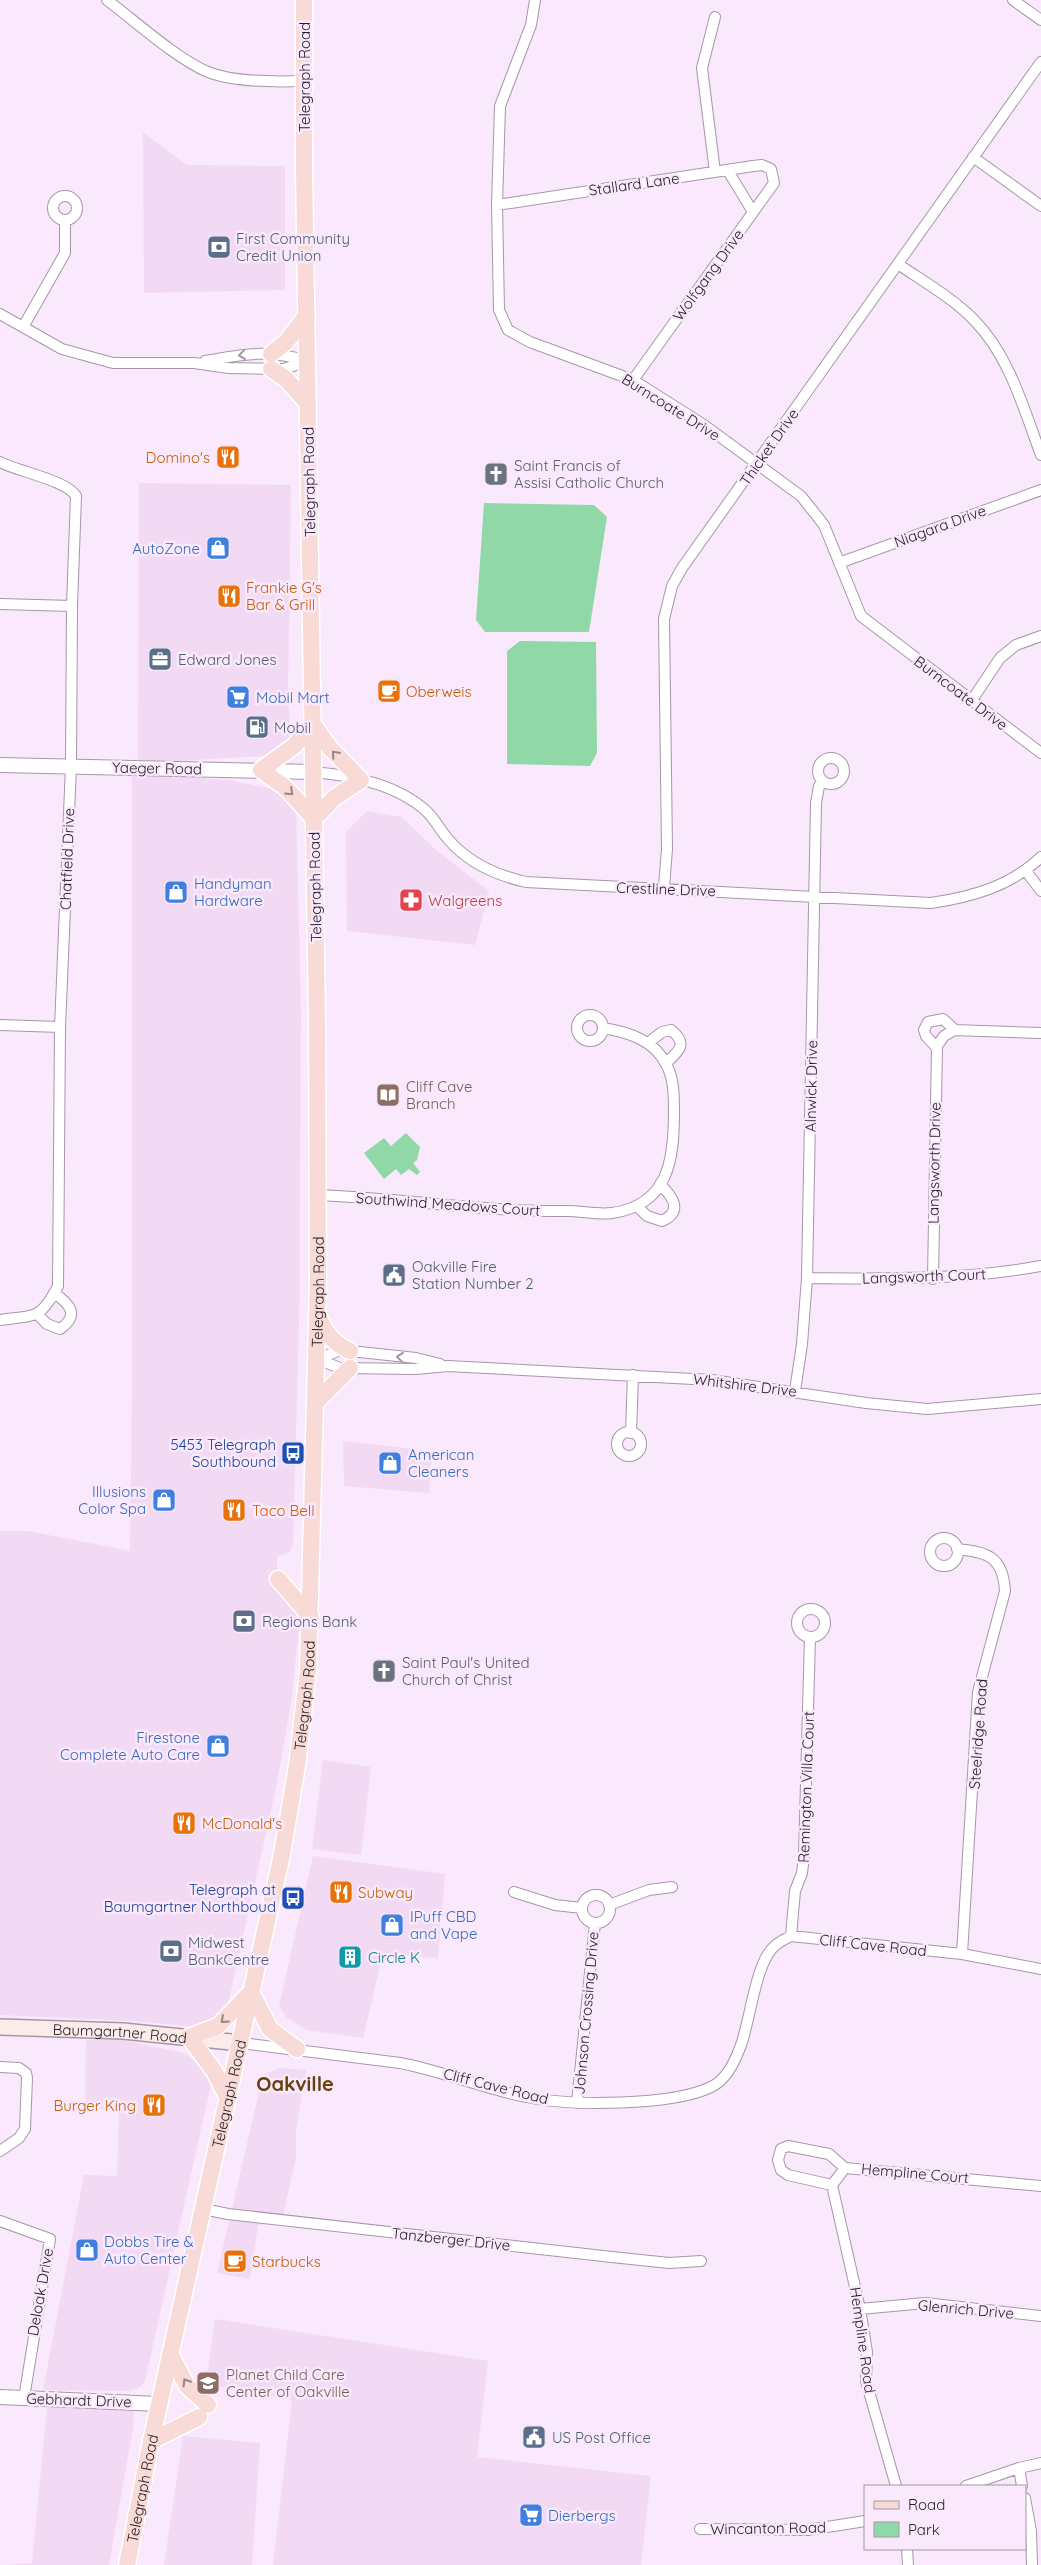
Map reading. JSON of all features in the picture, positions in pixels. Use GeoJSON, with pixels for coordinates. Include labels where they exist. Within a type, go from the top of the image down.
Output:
{"type":"FeatureCollection","features":[{"type":"Feature","properties":{"kind":"main road","name":"Telegraph Road"},"geometry":{"type":"LineString","coordinates":[[127,2565],[159,2404],[281,1855],[297,1766],[308,1671],[318,1312],[313,724],[303,81],[304,0]]}},
{"type":"Feature","properties":{"kind":"main road"},"geometry":{"type":"LineString","coordinates":[[307,315],[271,362],[308,404]]}},
{"type":"Feature","properties":{"kind":"main road"},"geometry":{"type":"LineString","coordinates":[[313,724],[333,752],[360,780],[334,798],[314,818],[286,788],[261,770],[294,746],[313,724]]}},
{"type":"Feature","properties":{"kind":"main road"},"geometry":{"type":"LineString","coordinates":[[318,1312],[326,1333],[338,1345],[350,1351]]}},
{"type":"Feature","properties":{"kind":"main road"},"geometry":{"type":"LineString","coordinates":[[316,1402],[350,1368]]}},
{"type":"Feature","properties":{"kind":"main road"},"geometry":{"type":"LineString","coordinates":[[278,1579],[311,1617]]}},
{"type":"Feature","properties":{"kind":"main road"},"geometry":{"type":"LineString","coordinates":[[228,2098],[214,2071],[190,2037],[218,2026],[251,1992],[270,2029],[298,2049]]}},
{"type":"Feature","properties":{"kind":"main road","name":"Baumgartner Road"},"geometry":{"type":"LineString","coordinates":[[0,2027],[122,2031],[240,2043]]}},
{"type":"Feature","properties":{"kind":"main road"},"geometry":{"type":"LineString","coordinates":[[151,2442],[203,2411],[170,2354]]}},
{"type":"Feature","properties":{"kind":"street"},"geometry":{"type":"LineString","coordinates":[[107,0],[194,65],[210,73],[257,80],[303,81]]}},
{"type":"Feature","properties":{"kind":"street","name":"Burncoate Drive"},"geometry":{"type":"LineString","coordinates":[[536,0],[531,25],[500,106],[497,205],[499,310],[508,330],[530,342],[633,380],[758,463],[812,507],[828,534],[861,616],[1041,753]]}},
{"type":"Feature","properties":{"kind":"street"},"geometry":{"type":"LineString","coordinates":[[1014,0],[1041,20]]}},
{"type":"Feature","properties":{"kind":"street"},"geometry":{"type":"LineString","coordinates":[[715,17],[702,68],[715,172]]}},
{"type":"Feature","properties":{"kind":"street","name":"Thicket Drive"},"geometry":{"type":"LineString","coordinates":[[664,887],[666,849],[664,619],[672,586],[682,568],[1041,62]]}},
{"type":"Feature","properties":{"kind":"street"},"geometry":{"type":"LineString","coordinates":[[973,157],[1041,206]]}},
{"type":"Feature","properties":{"kind":"street","name":"Stallard Lane"},"geometry":{"type":"LineString","coordinates":[[497,205],[762,165],[771,169]]}},
{"type":"Feature","properties":{"kind":"street","name":"Wolfgang Drive"},"geometry":{"type":"LineString","coordinates":[[633,380],[774,183],[771,169]]}},
{"type":"Feature","properties":{"kind":"street"},"geometry":{"type":"LineString","coordinates":[[728,171],[753,212]]}},
{"type":"Feature","properties":{"kind":"street"},"geometry":{"type":"LineString","coordinates":[[23,327],[65,254],[65,220]]}},
{"type":"Feature","properties":{"kind":"street"},"geometry":{"type":"LineString","coordinates":[[898,264],[956,303],[976,322],[992,343],[1011,375],[1041,455]]}},
{"type":"Feature","properties":{"kind":"street"},"geometry":{"type":"LineString","coordinates":[[0,314],[62,349],[105,361],[141,364],[194,363],[236,356],[271,362],[284,369],[308,361]]}},
{"type":"Feature","properties":{"kind":"street"},"geometry":{"type":"LineString","coordinates":[[194,363],[229,368],[271,362],[284,354],[308,361]]}},
{"type":"Feature","properties":{"kind":"street","name":"Chatfield Drive"},"geometry":{"type":"LineString","coordinates":[[0,462],[15,470],[66,486],[76,496],[72,606],[70,766],[60,1027],[58,1286],[48,1305],[38,1315]]}},
{"type":"Feature","properties":{"kind":"street","name":"Niagara Drive"},"geometry":{"type":"LineString","coordinates":[[839,563],[1041,490]]}},
{"type":"Feature","properties":{"kind":"street"},"geometry":{"type":"LineString","coordinates":[[0,604],[72,606]]}},
{"type":"Feature","properties":{"kind":"street"},"geometry":{"type":"LineString","coordinates":[[972,700],[1000,658],[1016,645],[1041,636]]}},
{"type":"Feature","properties":{"kind":"street","name":"Yaeger Road"},"geometry":{"type":"LineString","coordinates":[[0,765],[313,772]]}},
{"type":"Feature","properties":{"kind":"street","name":"Crestline Drive"},"geometry":{"type":"LineString","coordinates":[[313,772],[339,774],[411,800],[424,809],[460,851],[480,866],[506,877],[526,882],[664,887],[931,903],[990,890],[1026,871],[1041,857]]}},
{"type":"Feature","properties":{"kind":"street","name":"Alnwick Drive"},"geometry":{"type":"LineString","coordinates":[[795,1391],[802,1344],[807,1278],[816,803],[819,786],[823,782]]}},
{"type":"Feature","properties":{"kind":"street"},"geometry":{"type":"LineString","coordinates":[[1026,871],[1041,891]]}},
{"type":"Feature","properties":{"kind":"street"},"geometry":{"type":"LineString","coordinates":[[955,1030],[943,1019],[928,1022],[924,1030],[926,1036],[937,1048],[944,1036],[955,1030],[1041,1033]]}},
{"type":"Feature","properties":{"kind":"street"},"geometry":{"type":"LineString","coordinates":[[0,1025],[60,1027]]}},
{"type":"Feature","properties":{"kind":"street","name":"Southwind Meadows Court"},"geometry":{"type":"LineString","coordinates":[[317,1195],[526,1212],[612,1213],[637,1206],[651,1196],[660,1184],[673,1156],[674,1088],[666,1063],[648,1044],[620,1030],[603,1028]]}},
{"type":"Feature","properties":{"kind":"street"},"geometry":{"type":"LineString","coordinates":[[648,1044],[662,1032],[671,1030],[678,1035],[681,1044],[678,1052],[666,1063]]}},
{"type":"Feature","properties":{"kind":"street","name":"Langsworth Drive"},"geometry":{"type":"LineString","coordinates":[[933,1279],[937,1048]]}},
{"type":"Feature","properties":{"kind":"street"},"geometry":{"type":"LineString","coordinates":[[637,1206],[647,1216],[662,1221],[670,1217],[674,1210],[674,1201],[660,1184]]}},
{"type":"Feature","properties":{"kind":"street","name":"Langsworth Court"},"geometry":{"type":"LineString","coordinates":[[807,1278],[933,1279],[998,1274],[1041,1266]]}},
{"type":"Feature","properties":{"kind":"street"},"geometry":{"type":"LineString","coordinates":[[0,1320],[38,1315],[47,1324],[60,1328],[68,1323],[72,1313],[68,1304],[54,1294]]}},
{"type":"Feature","properties":{"kind":"street","name":"Whitshire Drive"},"geometry":{"type":"LineString","coordinates":[[317,1359],[341,1350],[416,1358],[448,1366]]}},
{"type":"Feature","properties":{"kind":"street","name":"Whitshire Drive"},"geometry":{"type":"LineString","coordinates":[[317,1359],[340,1368],[415,1369],[448,1366],[712,1380],[866,1403],[927,1409],[1041,1399]]}},
{"type":"Feature","properties":{"kind":"street"},"geometry":{"type":"LineString","coordinates":[[631,1432],[633,1375]]}},
{"type":"Feature","properties":{"kind":"street","name":"Steelridge Road"},"geometry":{"type":"LineString","coordinates":[[957,1548],[986,1554],[997,1562],[1004,1576],[1005,1591],[978,1692],[962,1954]]}},
{"type":"Feature","properties":{"kind":"street","name":"Remington Villa Court"},"geometry":{"type":"LineString","coordinates":[[791,1936],[795,1891],[802,1873],[804,1856],[810,1637]]}},
{"type":"Feature","properties":{"kind":"street"},"geometry":{"type":"LineString","coordinates":[[514,1892],[555,1905],[582,1908],[587,1898],[592,1896],[602,1897],[609,1905],[649,1890],[672,1887]]}},
{"type":"Feature","properties":{"kind":"street","name":"Johnson Crossing Drive"},"geometry":{"type":"LineString","coordinates":[[582,1908],[585,1918],[595,1923],[605,1920],[608,1916],[609,1905]]}},
{"type":"Feature","properties":{"kind":"street","name":"Johnson Crossing Drive"},"geometry":{"type":"LineString","coordinates":[[577,2104],[595,1923]]}},
{"type":"Feature","properties":{"kind":"street","name":"Cliff Cave Road"},"geometry":{"type":"LineString","coordinates":[[240,2043],[298,2049],[423,2067],[526,2097],[577,2104],[640,2101],[682,2095],[712,2087],[732,2067],[742,2042],[768,1954],[778,1943],[791,1936],[962,1954],[1041,1969]]}},
{"type":"Feature","properties":{"kind":"street"},"geometry":{"type":"LineString","coordinates":[[0,2067],[19,2068],[26,2073],[27,2078],[25,2129],[19,2138],[0,2151]]}},
{"type":"Feature","properties":{"kind":"street","name":"Hempline Court"},"geometry":{"type":"LineString","coordinates":[[832,2185],[788,2175],[781,2170],[778,2160],[781,2148],[788,2146],[830,2154],[845,2168],[1041,2186]]}},
{"type":"Feature","properties":{"kind":"street"},"geometry":{"type":"LineString","coordinates":[[832,2185],[845,2168]]}},
{"type":"Feature","properties":{"kind":"street","name":"Hempline Road"},"geometry":{"type":"LineString","coordinates":[[832,2185],[860,2308],[867,2352],[866,2381],[896,2485]]}},
{"type":"Feature","properties":{"kind":"street","name":"Tanzberger Drive"},"geometry":{"type":"LineString","coordinates":[[202,2209],[228,2214],[669,2263],[701,2261]]}},
{"type":"Feature","properties":{"kind":"street","name":"Deloak Drive"},"geometry":{"type":"LineString","coordinates":[[0,2221],[50,2239],[24,2398]]}},
{"type":"Feature","properties":{"kind":"street","name":"Glenrich Drive"},"geometry":{"type":"LineString","coordinates":[[860,2308],[925,2303],[1041,2316]]}},
{"type":"Feature","properties":{"kind":"street","name":"Gebhardt Drive"},"geometry":{"type":"LineString","coordinates":[[0,2397],[159,2404]]}},
{"type":"Feature","properties":{"kind":"street"},"geometry":{"type":"LineString","coordinates":[[969,2485],[1019,2468],[1041,2464]]}},
{"type":"Feature","properties":{"kind":"street"},"geometry":{"type":"LineString","coordinates":[[1019,2468],[1022,2485]]}},
{"type":"Feature","properties":{"kind":"street"},"geometry":{"type":"LineString","coordinates":[[1026,2504],[1031,2532],[1032,2565]]}},
{"type":"Feature","properties":{"kind":"street","name":"Wincanton Road"},"geometry":{"type":"LineString","coordinates":[[700,2529],[808,2530],[864,2521]]}},
{"type":"Feature","properties":{"kind":"street"},"geometry":{"type":"LineString","coordinates":[[907,2550],[908,2565]]}},
{"type":"Feature","properties":{"kind":"shaded area"},"geometry":{"type":"Polygon","coordinates":[[[143,132],[187,165],[285,166],[285,290],[144,293],[143,132]]]}},
{"type":"Feature","properties":{"kind":"shaded area"},"geometry":{"type":"Polygon","coordinates":[[[139,483],[291,485],[288,691],[291,739],[278,753],[266,756],[138,763],[139,483]]]}},
{"type":"Feature","properties":{"kind":"shaded area"},"geometry":{"type":"Polygon","coordinates":[[[132,773],[228,780],[268,788],[285,794],[296,808],[301,1014],[299,1324],[293,1545],[289,1553],[277,1556],[277,1588],[290,1601],[299,1627],[291,1703],[276,1788],[226,2013],[220,2021],[195,2027],[133,2021],[0,2015],[0,1531],[28,1531],[130,1551],[132,1401],[132,773]]]}},
{"type":"Feature","properties":{"kind":"shaded area"},"geometry":{"type":"Polygon","coordinates":[[[367,811],[402,817],[437,851],[489,891],[475,945],[347,931],[346,832],[367,811]]]}},
{"type":"Feature","properties":{"kind":"shaded area"},"geometry":{"type":"Polygon","coordinates":[[[343,1441],[432,1451],[429,1493],[344,1486],[343,1441]]]}},
{"type":"Feature","properties":{"kind":"shaded area"},"geometry":{"type":"Polygon","coordinates":[[[323,1760],[371,1767],[361,1855],[312,1849],[323,1760]]]}},
{"type":"Feature","properties":{"kind":"shaded area"},"geometry":{"type":"Polygon","coordinates":[[[313,1856],[445,1874],[438,1958],[383,1954],[363,2038],[307,2030],[286,2017],[279,2006],[313,1856]]]}},
{"type":"Feature","properties":{"kind":"shaded area"},"geometry":{"type":"Polygon","coordinates":[[[86,2040],[123,2040],[183,2053],[197,2062],[209,2074],[211,2084],[145,2381],[139,2388],[128,2391],[43,2390],[84,2175],[117,2176],[119,2110],[85,2108],[86,2040]]]}},
{"type":"Feature","properties":{"kind":"shaded area"},"geometry":{"type":"Polygon","coordinates":[[[279,2068],[306,2070],[296,2130],[296,2158],[283,2215],[258,2226],[250,2279],[217,2273],[263,2075],[279,2068]]]}},
{"type":"Feature","properties":{"kind":"shaded area"},"geometry":{"type":"Polygon","coordinates":[[[215,2319],[488,2361],[477,2457],[651,2476],[641,2565],[273,2565],[292,2400],[206,2384],[215,2319]]]}},
{"type":"Feature","properties":{"kind":"shaded area"},"geometry":{"type":"Polygon","coordinates":[[[47,2407],[127,2408],[134,2411],[133,2428],[109,2565],[4,2565],[32,2563],[47,2407]]]}},
{"type":"Feature","properties":{"kind":"shaded area"},"geometry":{"type":"Polygon","coordinates":[[[183,2436],[260,2443],[252,2565],[164,2565],[183,2436]]]}},
{"type":"Feature","properties":{"kind":"green space"},"geometry":{"type":"Polygon","coordinates":[[[484,503],[594,505],[607,517],[589,632],[485,632],[476,620],[484,503]]]}},
{"type":"Feature","properties":{"kind":"green space"},"geometry":{"type":"Polygon","coordinates":[[[520,641],[596,642],[597,753],[590,766],[507,764],[507,651],[520,641]]]}},
{"type":"Feature","properties":{"kind":"green space"},"geometry":{"type":"Polygon","coordinates":[[[406,1133],[420,1147],[417,1160],[413,1163],[420,1172],[417,1175],[409,1169],[401,1175],[396,1169],[384,1179],[364,1153],[384,1138],[391,1146],[406,1133]]]}},
{"type":"Feature","properties":{"kind":"place","name":"First Community Credit Union"},"geometry":{"type":"Point","coordinates":[219,247]}},
{"type":"Feature","properties":{"kind":"place","name":"Domino's"},"geometry":{"type":"Point","coordinates":[228,457]}},
{"type":"Feature","properties":{"kind":"place","name":"Saint Francis of Assisi Catholic Church"},"geometry":{"type":"Point","coordinates":[496,474]}},
{"type":"Feature","properties":{"kind":"place","name":"AutoZone"},"geometry":{"type":"Point","coordinates":[218,548]}},
{"type":"Feature","properties":{"kind":"place","name":"Frankie G's Bar & Grill"},"geometry":{"type":"Point","coordinates":[229,596]}},
{"type":"Feature","properties":{"kind":"place","name":"Edward Jones"},"geometry":{"type":"Point","coordinates":[160,659]}},
{"type":"Feature","properties":{"kind":"place","name":"Oberweis"},"geometry":{"type":"Point","coordinates":[389,691]}},
{"type":"Feature","properties":{"kind":"place","name":"Mobil Mart"},"geometry":{"type":"Point","coordinates":[238,697]}},
{"type":"Feature","properties":{"kind":"place","name":"Mobil"},"geometry":{"type":"Point","coordinates":[257,727]}},
{"type":"Feature","properties":{"kind":"place","name":"Handyman Hardware"},"geometry":{"type":"Point","coordinates":[176,892]}},
{"type":"Feature","properties":{"kind":"place","name":"Walgreens"},"geometry":{"type":"Point","coordinates":[411,900]}},
{"type":"Feature","properties":{"kind":"place","name":"Cliff Cave Branch"},"geometry":{"type":"Point","coordinates":[388,1095]}},
{"type":"Feature","properties":{"kind":"place","name":"Oakville Fire Station Number 2"},"geometry":{"type":"Point","coordinates":[394,1275]}},
{"type":"Feature","properties":{"kind":"place","name":"5453 Telegraph Southbound"},"geometry":{"type":"Point","coordinates":[293,1453]}},
{"type":"Feature","properties":{"kind":"place","name":"American Cleaners"},"geometry":{"type":"Point","coordinates":[390,1463]}},
{"type":"Feature","properties":{"kind":"place","name":"Illusions Color Spa"},"geometry":{"type":"Point","coordinates":[164,1500]}},
{"type":"Feature","properties":{"kind":"place","name":"Taco Bell"},"geometry":{"type":"Point","coordinates":[234,1510]}},
{"type":"Feature","properties":{"kind":"place","name":"Regions Bank"},"geometry":{"type":"Point","coordinates":[244,1621]}},
{"type":"Feature","properties":{"kind":"place","name":"Saint Paul's United Church of Christ"},"geometry":{"type":"Point","coordinates":[384,1671]}},
{"type":"Feature","properties":{"kind":"place","name":"Firestone Complete Auto Care"},"geometry":{"type":"Point","coordinates":[218,1746]}},
{"type":"Feature","properties":{"kind":"place","name":"McDonald's"},"geometry":{"type":"Point","coordinates":[184,1823]}},
{"type":"Feature","properties":{"kind":"place","name":"Subway"},"geometry":{"type":"Point","coordinates":[341,1892]}},
{"type":"Feature","properties":{"kind":"place","name":"Telegraph at Baumgartner Northboud"},"geometry":{"type":"Point","coordinates":[293,1898]}},
{"type":"Feature","properties":{"kind":"place","name":"IPuff CBD and Vape"},"geometry":{"type":"Point","coordinates":[392,1925]}},
{"type":"Feature","properties":{"kind":"place","name":"Midwest BankCentre"},"geometry":{"type":"Point","coordinates":[171,1951]}},
{"type":"Feature","properties":{"kind":"place","name":"Circle K"},"geometry":{"type":"Point","coordinates":[350,1957]}},
{"type":"Feature","properties":{"kind":"place","name":"Burger King"},"geometry":{"type":"Point","coordinates":[154,2105]}},
{"type":"Feature","properties":{"kind":"place","name":"Dobbs Tire & Auto Center"},"geometry":{"type":"Point","coordinates":[87,2250]}},
{"type":"Feature","properties":{"kind":"place","name":"Starbucks"},"geometry":{"type":"Point","coordinates":[235,2261]}},
{"type":"Feature","properties":{"kind":"place","name":"Planet Child Care Center of Oakville"},"geometry":{"type":"Point","coordinates":[208,2383]}},
{"type":"Feature","properties":{"kind":"place","name":"US Post Office"},"geometry":{"type":"Point","coordinates":[534,2437]}},
{"type":"Feature","properties":{"kind":"place","name":"Dierbergs"},"geometry":{"type":"Point","coordinates":[531,2515]}},
{"type":"Feature","properties":{"kind":"district","name":"Oakville"},"geometry":{"type":"Point","coordinates":[295,2083]}}]}
